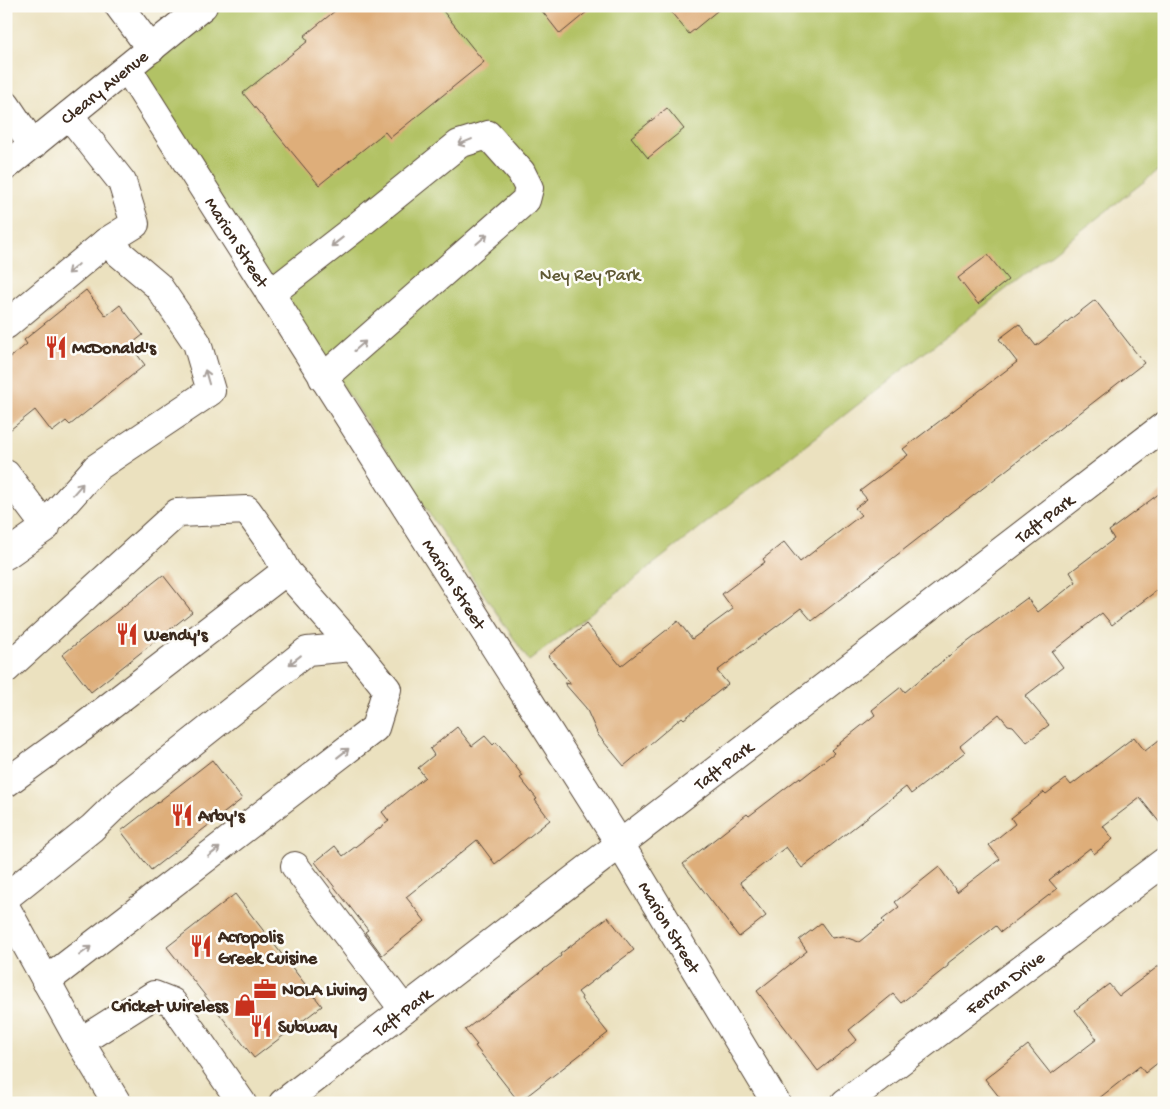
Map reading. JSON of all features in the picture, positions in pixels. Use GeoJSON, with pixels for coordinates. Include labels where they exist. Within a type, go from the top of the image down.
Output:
{"type":"FeatureCollection","features":[{"type":"Feature","properties":{"kind":"street"},"geometry":{"type":"LineString","coordinates":[[119,6],[151,49]]}},
{"type":"Feature","properties":{"kind":"street","name":"Cleary Avenue"},"geometry":{"type":"LineString","coordinates":[[6,166],[203,6]]}},
{"type":"Feature","properties":{"kind":"street","name":"Marion Street"},"geometry":{"type":"LineString","coordinates":[[127,68],[620,844],[776,1103]]}},
{"type":"Feature","properties":{"kind":"street"},"geometry":{"type":"LineString","coordinates":[[6,105],[33,145]]}},
{"type":"Feature","properties":{"kind":"street"},"geometry":{"type":"LineString","coordinates":[[6,325],[106,242],[135,224],[122,182],[69,115]]}},
{"type":"Feature","properties":{"kind":"street"},"geometry":{"type":"LineString","coordinates":[[270,294],[459,144],[488,135],[521,172],[529,188],[526,200],[324,378]]}},
{"type":"Feature","properties":{"kind":"street"},"geometry":{"type":"LineString","coordinates":[[6,556],[46,527],[96,468],[211,391],[197,343],[158,286],[106,242]]}},
{"type":"Feature","properties":{"kind":"street","name":"Taft Park"},"geometry":{"type":"LineString","coordinates":[[283,1103],[1164,426]]}},
{"type":"Feature","properties":{"kind":"street"},"geometry":{"type":"LineString","coordinates":[[6,474],[45,526]]}},
{"type":"Feature","properties":{"kind":"street"},"geometry":{"type":"LineString","coordinates":[[6,669],[177,513],[247,510],[274,548],[286,571],[353,646],[387,689],[375,728],[46,981]]}},
{"type":"Feature","properties":{"kind":"street"},"geometry":{"type":"LineString","coordinates":[[6,783],[83,727],[286,571]]}},
{"type":"Feature","properties":{"kind":"street"},"geometry":{"type":"LineString","coordinates":[[6,897],[92,828],[126,795],[307,651],[353,646]]}},
{"type":"Feature","properties":{"kind":"street","name":"Ferran Drive"},"geometry":{"type":"LineString","coordinates":[[845,1103],[1164,862]]}},
{"type":"Feature","properties":{"kind":"street"},"geometry":{"type":"LineString","coordinates":[[295,866],[404,1010]]}},
{"type":"Feature","properties":{"kind":"street"},"geometry":{"type":"LineString","coordinates":[[6,908],[80,1042],[117,1103]]}},
{"type":"Feature","properties":{"kind":"street"},"geometry":{"type":"LineString","coordinates":[[80,1042],[154,994],[172,1002],[242,1103]]}},
{"type":"Feature","properties":{"kind":"street"},"geometry":{"type":"LineString","coordinates":[[80,1042],[97,1103]]}},
{"type":"Feature","properties":{"kind":"green space","name":"Ney Rey Park"},"geometry":{"type":"Polygon","coordinates":[[[203,6],[1164,6],[1164,166],[529,661],[127,68],[203,6]]]}},
{"type":"Feature","properties":{"kind":"building"},"geometry":{"type":"Polygon","coordinates":[[[341,6],[439,6],[484,62],[390,138],[385,132],[319,185],[243,93],[308,41],[304,36],[341,6]]]}},
{"type":"Feature","properties":{"kind":"building"},"geometry":{"type":"Polygon","coordinates":[[[538,6],[594,6],[560,34],[538,6]]]}},
{"type":"Feature","properties":{"kind":"building"},"geometry":{"type":"Polygon","coordinates":[[[666,6],[723,6],[689,34],[666,6]]]}},
{"type":"Feature","properties":{"kind":"building"},"geometry":{"type":"Polygon","coordinates":[[[667,108],[684,129],[648,158],[631,137],[667,108]]]}},
{"type":"Feature","properties":{"kind":"building"},"geometry":{"type":"Polygon","coordinates":[[[988,255],[1008,280],[978,304],[958,278],[988,255]]]}},
{"type":"Feature","properties":{"kind":"building"},"geometry":{"type":"Polygon","coordinates":[[[86,290],[106,316],[120,305],[143,335],[130,345],[145,365],[70,425],[66,421],[52,432],[35,410],[6,433],[6,361],[27,344],[24,340],[86,290]]]}},
{"type":"Feature","properties":{"kind":"building"},"geometry":{"type":"Polygon","coordinates":[[[1095,300],[1144,363],[812,621],[801,608],[717,671],[728,684],[684,719],[682,717],[624,766],[598,735],[586,708],[564,683],[571,684],[548,656],[586,624],[621,666],[678,621],[692,639],[733,609],[722,594],[765,562],[763,559],[784,542],[800,562],[861,515],[855,508],[867,499],[860,491],[908,455],[903,449],[1017,362],[999,339],[1019,324],[1036,346],[1095,300]]]}},
{"type":"Feature","properties":{"kind":"building"},"geometry":{"type":"Polygon","coordinates":[[[1164,490],[1164,585],[1112,625],[1102,613],[1052,652],[1063,667],[1025,696],[1049,725],[1027,742],[999,714],[960,746],[965,752],[911,794],[906,787],[802,868],[786,847],[740,882],[766,916],[739,937],[683,864],[747,814],[749,816],[834,753],[831,750],[875,715],[872,710],[901,687],[905,692],[950,655],[1027,598],[1038,612],[1076,582],[1070,572],[1114,539],[1109,531],[1164,490]]]}},
{"type":"Feature","properties":{"kind":"building","name":"Wendy's"},"geometry":{"type":"Polygon","coordinates":[[[163,575],[192,612],[91,692],[62,655],[163,575]]]}},
{"type":"Feature","properties":{"kind":"building"},"geometry":{"type":"Polygon","coordinates":[[[457,727],[472,746],[485,736],[493,745],[496,742],[523,776],[520,778],[537,799],[535,800],[550,820],[495,864],[477,840],[406,897],[425,921],[382,955],[365,932],[368,930],[315,862],[335,846],[343,856],[389,821],[382,812],[425,777],[418,768],[434,755],[430,749],[457,727]]]}},
{"type":"Feature","properties":{"kind":"building"},"geometry":{"type":"Polygon","coordinates":[[[1164,736],[1164,828],[1140,798],[1103,826],[1113,839],[1094,854],[1090,848],[1049,880],[1057,889],[1001,932],[996,926],[901,1003],[893,994],[849,1030],[857,1040],[818,1071],[757,991],[807,951],[799,940],[821,923],[832,938],[842,936],[859,942],[899,907],[895,902],[939,867],[957,892],[1000,859],[989,845],[1015,824],[1011,818],[1044,792],[1046,794],[1066,779],[1071,785],[1134,737],[1145,751],[1164,736]]]}},
{"type":"Feature","properties":{"kind":"building","name":"Arby's"},"geometry":{"type":"Polygon","coordinates":[[[212,760],[242,799],[151,870],[121,831],[212,760]]]}},
{"type":"Feature","properties":{"kind":"building"},"geometry":{"type":"Polygon","coordinates":[[[235,894],[322,1006],[254,1058],[167,947],[235,894]]]}},
{"type":"Feature","properties":{"kind":"building"},"geometry":{"type":"Polygon","coordinates":[[[608,917],[634,950],[578,992],[582,997],[581,999],[608,1033],[519,1102],[475,1046],[477,1045],[465,1030],[608,917]]]}},
{"type":"Feature","properties":{"kind":"building"},"geometry":{"type":"Polygon","coordinates":[[[1164,962],[1164,1058],[1145,1073],[1140,1066],[1093,1103],[1004,1103],[985,1079],[1028,1045],[1051,1074],[1097,1039],[1075,1010],[1109,984],[1119,996],[1164,962]]]}},
{"type":"Feature","properties":{"kind":"place","name":"McDonald's"},"geometry":{"type":"Point","coordinates":[56,347]}},
{"type":"Feature","properties":{"kind":"place","name":"Wendy's"},"geometry":{"type":"Point","coordinates":[127,634]}},
{"type":"Feature","properties":{"kind":"place","name":"Arby's"},"geometry":{"type":"Point","coordinates":[182,815]}},
{"type":"Feature","properties":{"kind":"place","name":"Acropolis Greek Cuisine"},"geometry":{"type":"Point","coordinates":[201,946]}},
{"type":"Feature","properties":{"kind":"place","name":"NOLA Living"},"geometry":{"type":"Point","coordinates":[265,989]}},
{"type":"Feature","properties":{"kind":"place","name":"Cricket Wireless"},"geometry":{"type":"Point","coordinates":[245,1005]}},
{"type":"Feature","properties":{"kind":"place","name":"Subway"},"geometry":{"type":"Point","coordinates":[261,1026]}}]}
